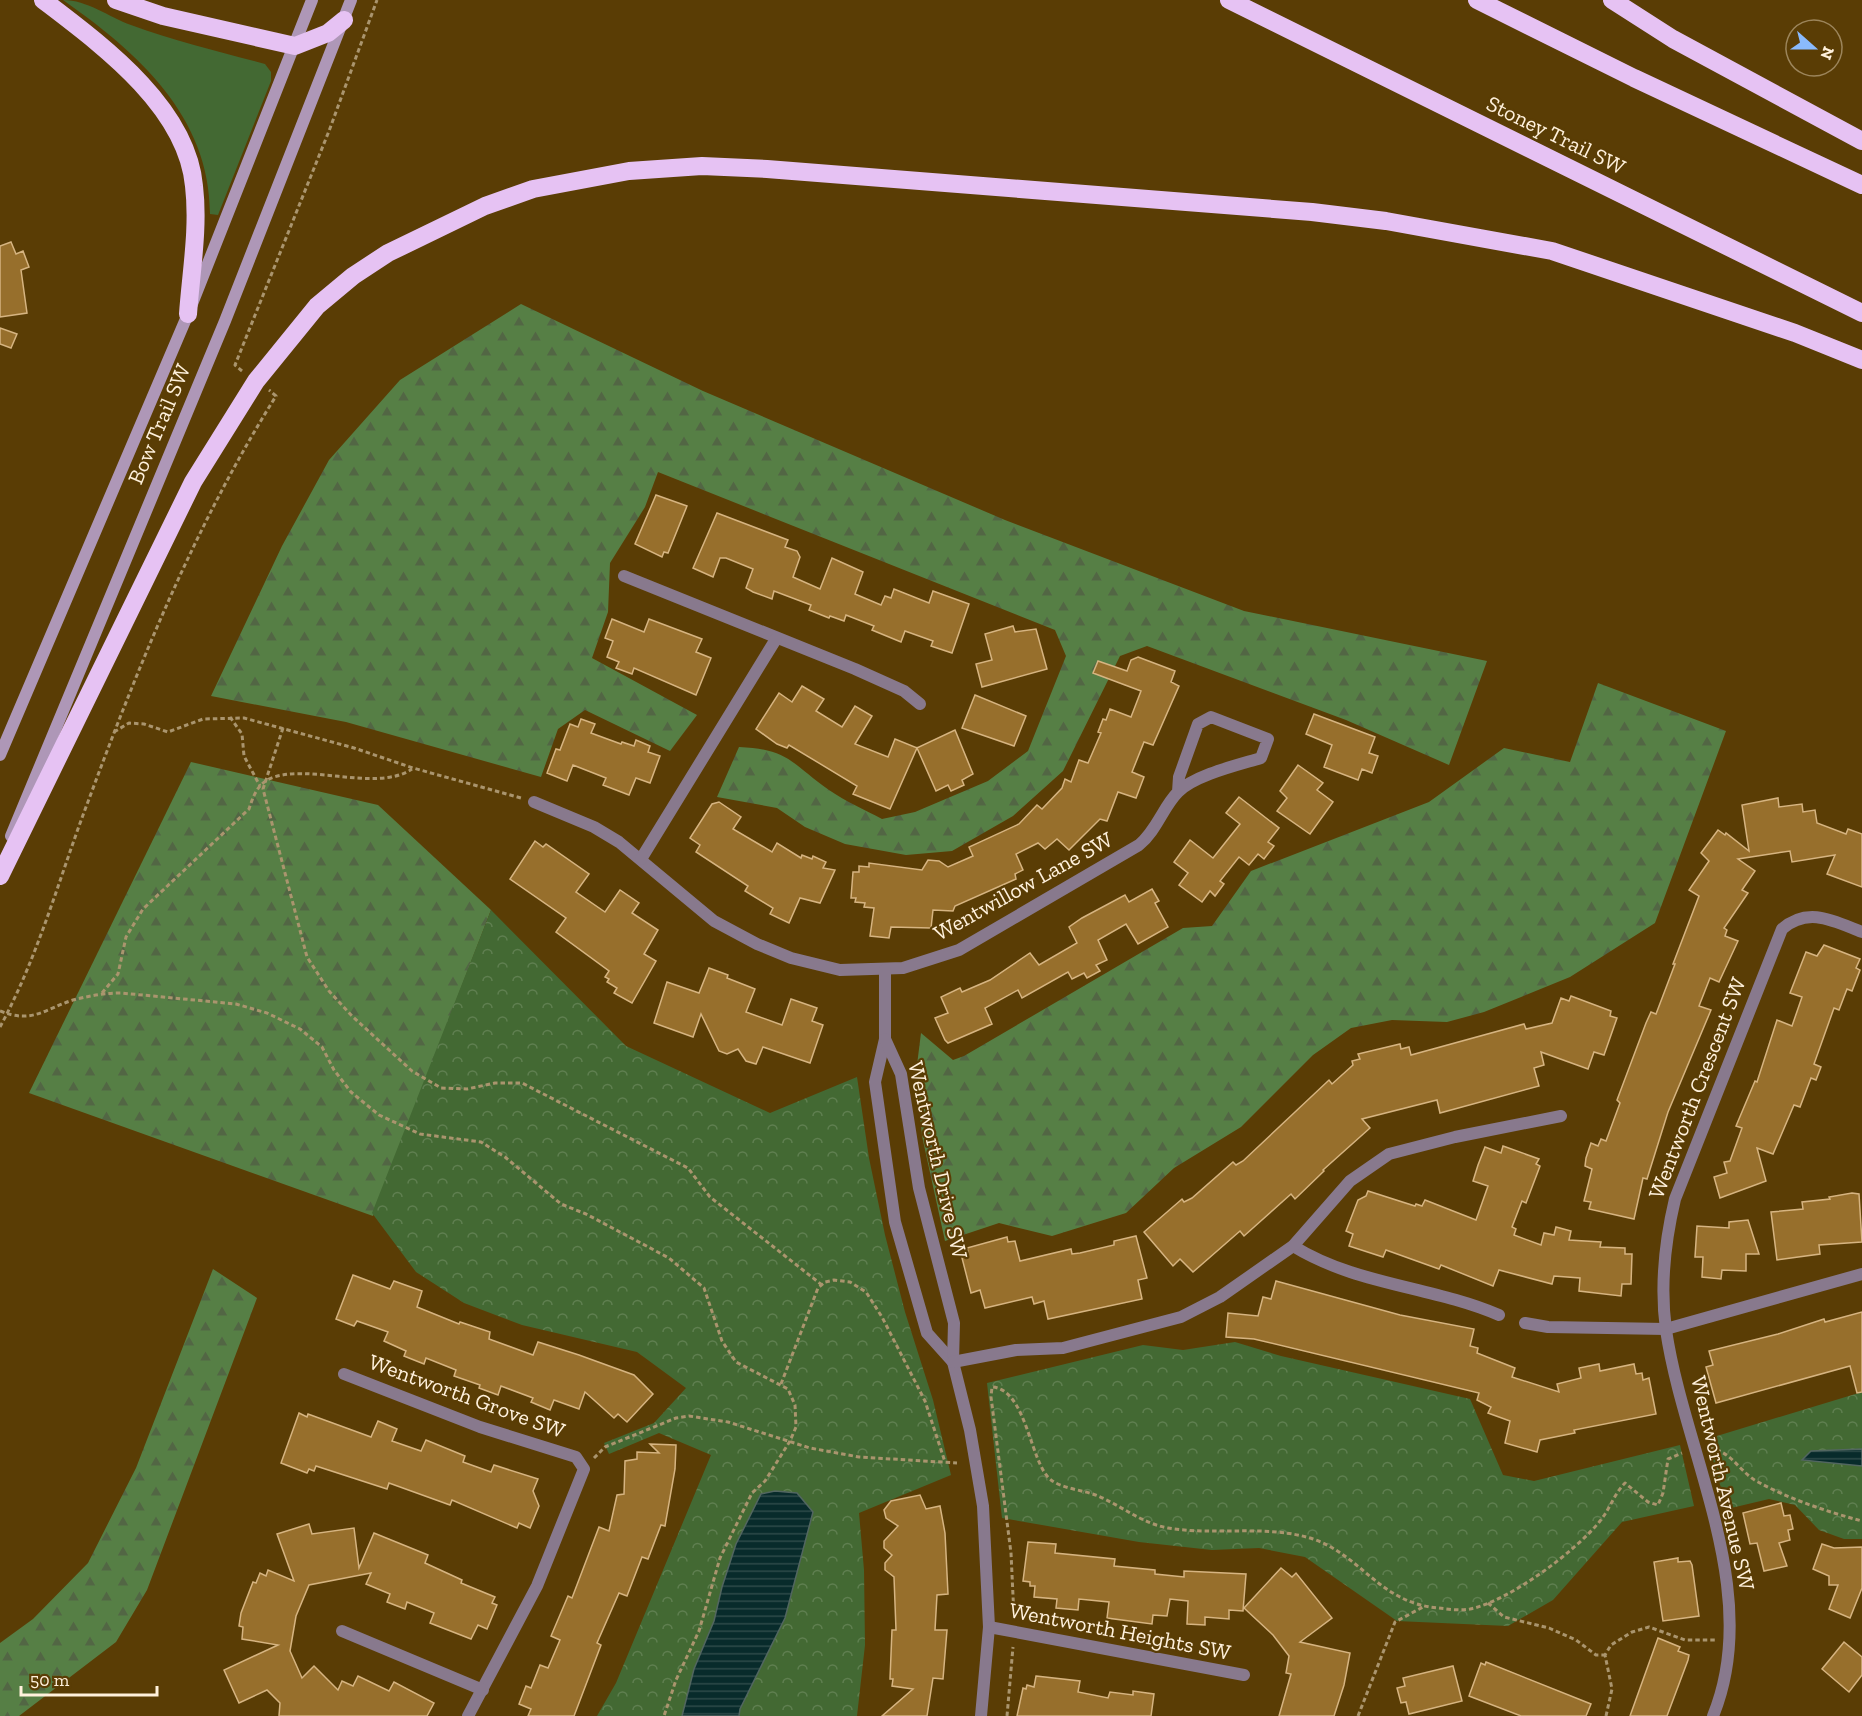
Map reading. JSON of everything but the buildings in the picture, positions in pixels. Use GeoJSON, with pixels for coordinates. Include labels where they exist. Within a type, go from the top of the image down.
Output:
{"type":"FeatureCollection","features":[{"type":"Feature","properties":{"kind":"highway"},"geometry":{"type":"LineString","coordinates":[[43,0],[139,80],[160,104],[179,135],[189,158],[195,194],[188,314]]}},
{"type":"Feature","properties":{"kind":"highway"},"geometry":{"type":"LineString","coordinates":[[117,0],[163,16],[295,46],[328,33],[344,20]]}},
{"type":"Feature","properties":{"kind":"highway","name":"Stoney Trail SW"},"geometry":{"type":"LineString","coordinates":[[1229,0],[1862,313]]}},
{"type":"Feature","properties":{"kind":"highway"},"geometry":{"type":"LineString","coordinates":[[1477,0],[1634,78],[1862,185]]}},
{"type":"Feature","properties":{"kind":"highway"},"geometry":{"type":"LineString","coordinates":[[1612,0],[1683,45],[1862,141]]}},
{"type":"Feature","properties":{"kind":"highway"},"geometry":{"type":"LineString","coordinates":[[0,876],[194,482],[239,406],[289,338],[326,299],[353,276],[388,253],[484,206],[532,189],[630,171],[702,166],[1122,197],[1386,220],[1552,251],[1795,333],[1862,360]]}},
{"type":"Feature","properties":{"kind":"main road","name":"Bow Trail SW"},"geometry":{"type":"LineString","coordinates":[[0,755],[188,314],[312,0]]}},
{"type":"Feature","properties":{"kind":"main road","name":"Bow Trail SW"},"geometry":{"type":"LineString","coordinates":[[0,862],[234,299],[351,0]]}},
{"type":"Feature","properties":{"kind":"street"},"geometry":{"type":"LineString","coordinates":[[624,576],[855,669],[904,691],[920,704]]}},
{"type":"Feature","properties":{"kind":"street"},"geometry":{"type":"LineString","coordinates":[[641,859],[776,639]]}},
{"type":"Feature","properties":{"kind":"street","name":"Wentwillow Lane SW"},"geometry":{"type":"LineString","coordinates":[[534,802],[594,827],[641,859],[714,921],[757,944],[815,965],[840,970],[885,970],[924,962],[959,950],[1139,845],[1153,831],[1178,792],[1216,771],[1261,758],[1268,739],[1211,717],[1198,724],[1179,777],[1178,792]]}},
{"type":"Feature","properties":{"kind":"street","name":"Wentworth Crescent SW"},"geometry":{"type":"LineString","coordinates":[[1666,1329],[1664,1263],[1675,1199],[1777,936],[1788,923],[1815,915],[1862,932]]}},
{"type":"Feature","properties":{"kind":"street","name":"Wentworth Drive SW"},"geometry":{"type":"LineString","coordinates":[[885,970],[885,1040],[875,1082],[895,1222],[927,1333],[953,1362]]}},
{"type":"Feature","properties":{"kind":"street","name":"Wentworth Drive SW"},"geometry":{"type":"LineString","coordinates":[[885,1040],[901,1074],[919,1188],[954,1323],[953,1362],[970,1430],[983,1506],[989,1628],[981,1716]]}},
{"type":"Feature","properties":{"kind":"street"},"geometry":{"type":"LineString","coordinates":[[953,1362],[1016,1350],[1062,1348],[1181,1317],[1220,1297],[1293,1246],[1350,1181],[1389,1154],[1455,1137],[1561,1116]]}},
{"type":"Feature","properties":{"kind":"street"},"geometry":{"type":"LineString","coordinates":[[1293,1246],[1318,1262],[1349,1274],[1476,1305],[1499,1315]]}},
{"type":"Feature","properties":{"kind":"street"},"geometry":{"type":"LineString","coordinates":[[1525,1323],[1548,1327],[1666,1329],[1862,1274]]}},
{"type":"Feature","properties":{"kind":"street","name":"Wentworth Avenue SW"},"geometry":{"type":"LineString","coordinates":[[1666,1329],[1724,1563],[1731,1620],[1727,1667],[1713,1716]]}},
{"type":"Feature","properties":{"kind":"street","name":"Wentworth Grove SW"},"geometry":{"type":"LineString","coordinates":[[344,1374],[480,1427],[576,1457],[584,1469]]}},
{"type":"Feature","properties":{"kind":"street"},"geometry":{"type":"LineString","coordinates":[[468,1716],[537,1586],[584,1469]]}},
{"type":"Feature","properties":{"kind":"street","name":"Wentworth Heights SW"},"geometry":{"type":"LineString","coordinates":[[989,1628],[1244,1675]]}},
{"type":"Feature","properties":{"kind":"street"},"geometry":{"type":"LineString","coordinates":[[342,1631],[483,1690]]}},
{"type":"Feature","properties":{"kind":"path"},"geometry":{"type":"LineString","coordinates":[[245,374],[234,365],[329,131],[377,0]]}},
{"type":"Feature","properties":{"kind":"path"},"geometry":{"type":"LineString","coordinates":[[0,1027],[28,972],[113,734],[150,640],[210,509],[276,396],[267,388]]}},
{"type":"Feature","properties":{"kind":"path"},"geometry":{"type":"LineString","coordinates":[[113,734],[129,723],[144,724],[168,732],[203,719],[230,717],[283,728],[534,802]]}},
{"type":"Feature","properties":{"kind":"path"},"geometry":{"type":"LineString","coordinates":[[230,717],[242,734],[244,756],[262,786],[307,957],[329,990],[352,1017],[412,1071],[441,1088],[467,1089],[495,1083],[522,1083],[688,1168],[710,1197],[822,1284]]}},
{"type":"Feature","properties":{"kind":"path"},"geometry":{"type":"LineString","coordinates":[[102,993],[118,974],[126,937],[143,909],[249,809],[262,786],[283,728]]}},
{"type":"Feature","properties":{"kind":"path"},"geometry":{"type":"LineString","coordinates":[[262,786],[269,779],[289,776],[366,778],[402,774],[413,768]]}},
{"type":"Feature","properties":{"kind":"path"},"geometry":{"type":"LineString","coordinates":[[0,1011],[28,1017],[42,1014],[71,1001],[102,993],[144,994],[236,1004],[267,1013],[314,1038],[351,1092],[379,1115],[414,1132],[480,1142],[505,1157],[561,1204],[586,1214],[669,1258],[704,1288],[722,1341],[736,1362],[789,1389],[795,1405],[796,1426],[790,1441],[765,1481],[752,1493],[720,1558],[699,1631],[676,1680],[664,1716]]}},
{"type":"Feature","properties":{"kind":"path"},"geometry":{"type":"LineString","coordinates":[[781,1384],[822,1284],[834,1280],[850,1282],[866,1292],[882,1317],[925,1401],[945,1462]]}},
{"type":"Feature","properties":{"kind":"path"},"geometry":{"type":"LineString","coordinates":[[1007,1716],[1014,1634],[1011,1552],[991,1397],[991,1389],[994,1387],[1012,1400],[1030,1434],[1046,1474],[1053,1482],[1096,1495],[1127,1513],[1165,1527],[1283,1533],[1315,1540],[1335,1551],[1389,1593],[1423,1607],[1462,1610],[1488,1602],[1535,1577],[1592,1530],[1624,1483],[1652,1505],[1658,1505],[1664,1493],[1668,1459],[1695,1449],[1717,1449],[1728,1455],[1755,1481],[1862,1521]]}},
{"type":"Feature","properties":{"kind":"path"},"geometry":{"type":"LineString","coordinates":[[584,1469],[605,1446],[676,1418],[689,1416],[728,1422],[810,1448],[859,1457],[957,1463]]}},
{"type":"Feature","properties":{"kind":"path"},"geometry":{"type":"LineString","coordinates":[[1488,1602],[1499,1614],[1517,1622],[1548,1628],[1576,1640],[1596,1655],[1605,1655]]}},
{"type":"Feature","properties":{"kind":"path"},"geometry":{"type":"LineString","coordinates":[[1358,1716],[1395,1622],[1423,1607]]}},
{"type":"Feature","properties":{"kind":"path"},"geometry":{"type":"LineString","coordinates":[[1606,1716],[1612,1689],[1605,1655],[1611,1644],[1641,1628],[1655,1628],[1692,1641],[1729,1641]]}},
{"type":"Feature","properties":{"kind":"green space"},"geometry":{"type":"Polygon","coordinates":[[[63,0],[81,3],[131,25],[164,36],[265,64],[271,72],[271,81],[218,215],[210,214],[207,179],[197,147],[183,117],[164,90],[117,42],[63,0]]]}},
{"type":"Feature","properties":{"kind":"green space"},"geometry":{"type":"Polygon","coordinates":[[[521,304],[703,391],[1005,520],[1244,611],[1487,661],[1449,765],[1346,720],[1147,646],[1120,656],[1063,771],[1013,816],[952,851],[906,855],[845,844],[805,827],[777,808],[717,797],[739,747],[756,748],[789,760],[835,794],[882,819],[915,812],[988,781],[1028,751],[1066,656],[1055,630],[658,472],[645,507],[610,563],[608,612],[592,658],[697,715],[670,751],[585,710],[558,729],[541,777],[346,722],[211,696],[282,546],[329,460],[400,380],[521,304]]]}},
{"type":"Feature","properties":{"kind":"green space"},"geometry":{"type":"Polygon","coordinates":[[[1598,683],[1726,731],[1655,923],[1570,977],[1484,1012],[1447,1022],[1392,1020],[1351,1028],[1313,1055],[1241,1127],[1174,1168],[1126,1213],[1052,1236],[999,1223],[945,1241],[922,1136],[916,1073],[921,1033],[953,1060],[964,1056],[1183,928],[1212,926],[1251,871],[1429,802],[1504,748],[1570,762],[1598,683]]]}},
{"type":"Feature","properties":{"kind":"green space"},"geometry":{"type":"Polygon","coordinates":[[[191,762],[378,805],[491,910],[373,1216],[29,1093],[191,762]]]}},
{"type":"Feature","properties":{"kind":"green space"},"geometry":{"type":"Polygon","coordinates":[[[491,910],[626,1046],[770,1113],[857,1077],[869,1158],[885,1235],[905,1312],[933,1400],[951,1475],[859,1513],[864,1570],[865,1645],[857,1716],[597,1716],[616,1683],[711,1455],[659,1433],[609,1454],[604,1443],[654,1423],[686,1388],[637,1352],[522,1325],[464,1303],[416,1272],[372,1213],[491,910]]]}},
{"type":"Feature","properties":{"kind":"green space"},"geometry":{"type":"Polygon","coordinates":[[[213,1269],[257,1298],[147,1590],[116,1642],[19,1716],[0,1716],[0,1643],[33,1619],[88,1563],[136,1468],[213,1269]]]}},
{"type":"Feature","properties":{"kind":"green space"},"geometry":{"type":"Polygon","coordinates":[[[1235,1342],[1281,1356],[1470,1399],[1503,1475],[1534,1481],[1680,1445],[1694,1506],[1622,1522],[1553,1600],[1508,1626],[1397,1621],[1305,1557],[1259,1548],[1212,1550],[1139,1542],[1002,1518],[987,1383],[1143,1345],[1183,1350],[1235,1342]]]}},
{"type":"Feature","properties":{"kind":"green space"},"geometry":{"type":"Polygon","coordinates":[[[1862,1392],[1862,1539],[1844,1539],[1819,1530],[1795,1505],[1769,1499],[1727,1509],[1707,1439],[1862,1392]]]}},
{"type":"Feature","properties":{"kind":"water"},"geometry":{"type":"Polygon","coordinates":[[[1862,1449],[1862,1466],[1802,1460],[1811,1451],[1862,1449]]]}},
{"type":"Feature","properties":{"kind":"water"},"geometry":{"type":"Polygon","coordinates":[[[775,1491],[797,1493],[813,1512],[785,1618],[740,1709],[739,1716],[682,1716],[694,1669],[714,1621],[736,1544],[761,1494],[775,1491]]]}}]}
